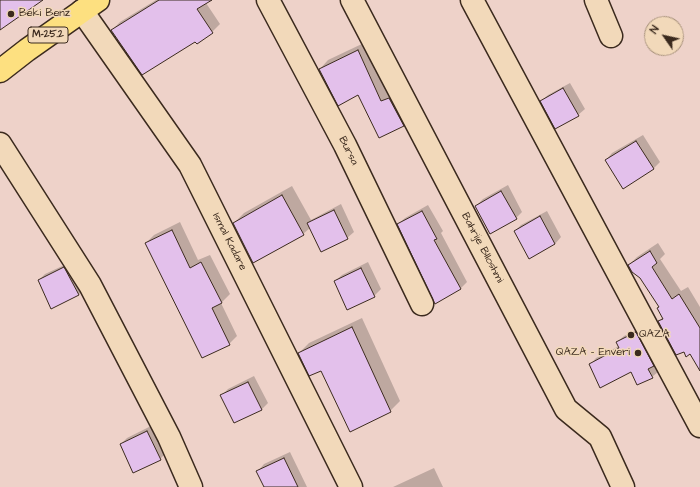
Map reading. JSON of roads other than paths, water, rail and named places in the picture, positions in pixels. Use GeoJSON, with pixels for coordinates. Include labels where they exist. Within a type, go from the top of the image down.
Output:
{"type":"FeatureCollection","features":[{"type":"Feature","properties":{"kind":"main road","name":"M-25.2"},"geometry":{"type":"LineString","coordinates":[[0,71],[90,5]]}},
{"type":"Feature","properties":{"kind":"street","name":"Bursa"},"geometry":{"type":"LineString","coordinates":[[268,0],[345,145],[422,304]]}},
{"type":"Feature","properties":{"kind":"street","name":"Bahrije Blloshmi"},"geometry":{"type":"LineString","coordinates":[[352,0],[566,409],[600,437],[623,487]]}},
{"type":"Feature","properties":{"kind":"street"},"geometry":{"type":"LineString","coordinates":[[472,0],[700,426]]}},
{"type":"Feature","properties":{"kind":"street"},"geometry":{"type":"LineString","coordinates":[[596,0],[611,36]]}},
{"type":"Feature","properties":{"kind":"street","name":"Ismal Kadare"},"geometry":{"type":"LineString","coordinates":[[90,5],[190,165],[351,487]]}},
{"type":"Feature","properties":{"kind":"street"},"geometry":{"type":"LineString","coordinates":[[0,144],[90,285],[168,437],[191,487]]}},
{"type":"Feature","properties":{"kind":"place","name":"Beki Benz"},"geometry":{"type":"Point","coordinates":[11,14]}},
{"type":"Feature","properties":{"kind":"place","name":"QAZA"},"geometry":{"type":"Point","coordinates":[631,335]}},
{"type":"Feature","properties":{"kind":"place","name":"QAZA - Enveri"},"geometry":{"type":"Point","coordinates":[638,353]}}]}
